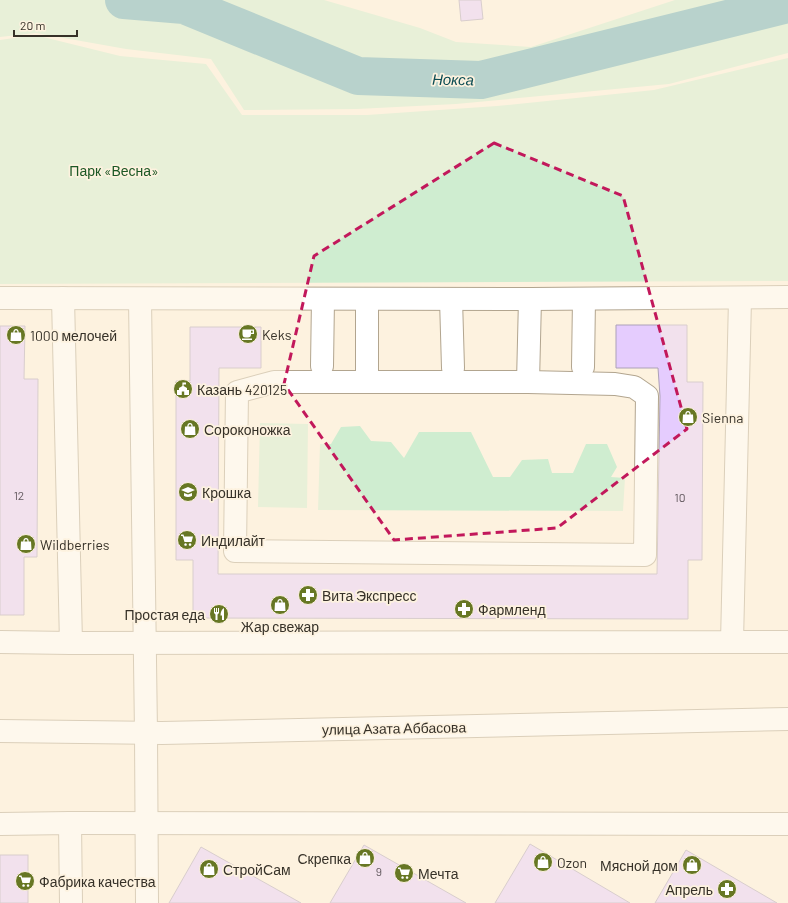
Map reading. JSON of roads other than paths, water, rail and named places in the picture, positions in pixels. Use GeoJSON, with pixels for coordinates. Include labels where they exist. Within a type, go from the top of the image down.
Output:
{"type":"FeatureCollection","features":[{"type":"Feature","properties":{"kind":"street"},"geometry":{"type":"LineString","coordinates":[[0,298],[740,299],[788,297]]}},
{"type":"Feature","properties":{"kind":"street"},"geometry":{"type":"LineString","coordinates":[[63,298],[71,643]]}},
{"type":"Feature","properties":{"kind":"street"},"geometry":{"type":"LineString","coordinates":[[140,299],[147,903]]}},
{"type":"Feature","properties":{"kind":"street"},"geometry":{"type":"LineString","coordinates":[[322,366],[323,299]]}},
{"type":"Feature","properties":{"kind":"street"},"geometry":{"type":"LineString","coordinates":[[367,299],[367,381]]}},
{"type":"Feature","properties":{"kind":"street"},"geometry":{"type":"LineString","coordinates":[[451,299],[453,368]]}},
{"type":"Feature","properties":{"kind":"street"},"geometry":{"type":"LineString","coordinates":[[528,382],[530,299]]}},
{"type":"Feature","properties":{"kind":"street"},"geometry":{"type":"LineString","coordinates":[[583,368],[584,299]]}},
{"type":"Feature","properties":{"kind":"street"},"geometry":{"type":"LineString","coordinates":[[732,642],[740,299]]}},
{"type":"Feature","properties":{"kind":"street"},"geometry":{"type":"LineString","coordinates":[[274,382],[528,382],[615,384],[634,387],[647,396],[645,555],[235,551],[237,392],[274,382]]}},
{"type":"Feature","properties":{"kind":"street"},"geometry":{"type":"LineString","coordinates":[[0,642],[788,642]]}},
{"type":"Feature","properties":{"kind":"street","name":"улица Азата Аббасова"},"geometry":{"type":"LineString","coordinates":[[0,731],[146,733],[788,719]]}},
{"type":"Feature","properties":{"kind":"street"},"geometry":{"type":"LineString","coordinates":[[70,823],[70,903]]}},
{"type":"Feature","properties":{"kind":"street"},"geometry":{"type":"LineString","coordinates":[[0,824],[788,824]]}},
{"type":"Feature","properties":{"kind":"waterway","name":"Нокса"},"geometry":{"type":"LineString","coordinates":[[124,0],[184,5],[358,76],[481,80],[788,4]]}},
{"type":"Feature","properties":{"kind":"place","name":"Keks"},"geometry":{"type":"Point","coordinates":[248,334]}},
{"type":"Feature","properties":{"kind":"place","name":"1000 мелочей"},"geometry":{"type":"Point","coordinates":[16,335]}},
{"type":"Feature","properties":{"kind":"place","name":"Казань 420125"},"geometry":{"type":"Point","coordinates":[183,389]}},
{"type":"Feature","properties":{"kind":"place","name":"Sienna"},"geometry":{"type":"Point","coordinates":[688,417]}},
{"type":"Feature","properties":{"kind":"place","name":"Сороконожка"},"geometry":{"type":"Point","coordinates":[190,429]}},
{"type":"Feature","properties":{"kind":"place","name":"Крошка"},"geometry":{"type":"Point","coordinates":[188,492]}},
{"type":"Feature","properties":{"kind":"place","name":"Индилайт"},"geometry":{"type":"Point","coordinates":[187,540]}},
{"type":"Feature","properties":{"kind":"place","name":"Wildberries"},"geometry":{"type":"Point","coordinates":[26,544]}},
{"type":"Feature","properties":{"kind":"place","name":"Вита Экспресс"},"geometry":{"type":"Point","coordinates":[308,595]}},
{"type":"Feature","properties":{"kind":"place","name":"Жар свежар"},"geometry":{"type":"Point","coordinates":[280,605]}},
{"type":"Feature","properties":{"kind":"place","name":"Фармленд"},"geometry":{"type":"Point","coordinates":[464,609]}},
{"type":"Feature","properties":{"kind":"place","name":"Простая еда"},"geometry":{"type":"Point","coordinates":[219,614]}},
{"type":"Feature","properties":{"kind":"place","name":"Скрепка"},"geometry":{"type":"Point","coordinates":[365,858]}},
{"type":"Feature","properties":{"kind":"place","name":"Ozon"},"geometry":{"type":"Point","coordinates":[543,862]}},
{"type":"Feature","properties":{"kind":"place","name":"Мясной дом"},"geometry":{"type":"Point","coordinates":[692,865]}},
{"type":"Feature","properties":{"kind":"place","name":"СтройСам"},"geometry":{"type":"Point","coordinates":[209,869]}},
{"type":"Feature","properties":{"kind":"place","name":"Мечта"},"geometry":{"type":"Point","coordinates":[404,873]}},
{"type":"Feature","properties":{"kind":"place","name":"Фабрика качества"},"geometry":{"type":"Point","coordinates":[25,881]}},
{"type":"Feature","properties":{"kind":"place","name":"Апрель"},"geometry":{"type":"Point","coordinates":[727,889]}},
{"type":"Feature","properties":{"kind":"park label","name":"Парк «Весна»"},"geometry":{"type":"Point","coordinates":[114,170]}}]}
